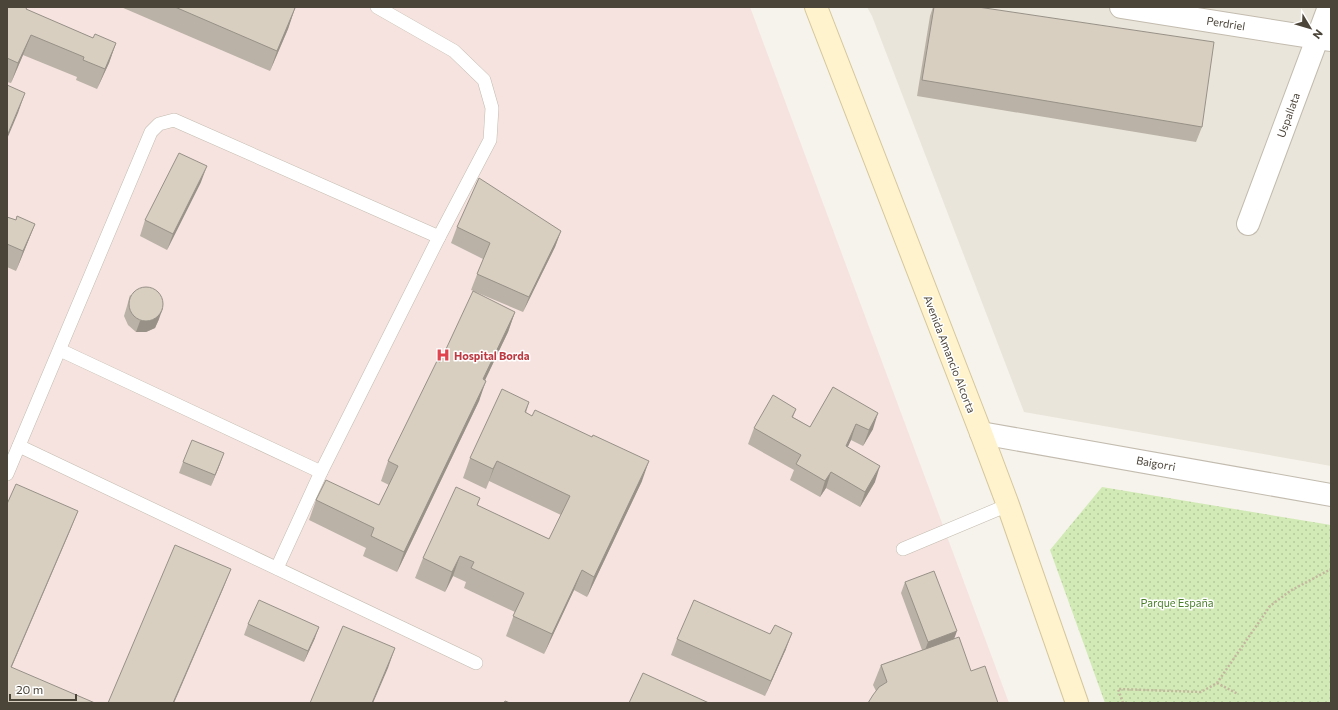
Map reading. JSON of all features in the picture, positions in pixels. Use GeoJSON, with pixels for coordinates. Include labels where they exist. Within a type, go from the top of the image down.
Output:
{"type":"FeatureCollection","features":[{"type":"Feature","properties":{"kind":"main road","name":"Avenida Amancio Alcorta"},"geometry":{"type":"LineString","coordinates":[[816,7],[982,433],[1077,703]]}},
{"type":"Feature","properties":{"kind":"street","name":"Perdriel"},"geometry":{"type":"LineString","coordinates":[[1121,7],[1324,39]]}},
{"type":"Feature","properties":{"kind":"street","name":"Uspallata"},"geometry":{"type":"LineString","coordinates":[[1248,224],[1324,39],[1329,7]]}},
{"type":"Feature","properties":{"kind":"street","name":"Baigorri"},"geometry":{"type":"LineString","coordinates":[[982,433],[1331,495]]}},
{"type":"Feature","properties":{"kind":"lane"},"geometry":{"type":"LineString","coordinates":[[276,568],[321,472],[439,237],[490,140],[492,108],[484,80],[454,51],[378,7]]}},
{"type":"Feature","properties":{"kind":"lane"},"geometry":{"type":"LineString","coordinates":[[7,474],[151,132],[159,124],[174,120],[439,237]]}},
{"type":"Feature","properties":{"kind":"lane"},"geometry":{"type":"LineString","coordinates":[[60,350],[321,472]]}},
{"type":"Feature","properties":{"kind":"lane"},"geometry":{"type":"LineString","coordinates":[[19,446],[476,663]]}},
{"type":"Feature","properties":{"kind":"lane"},"geometry":{"type":"LineString","coordinates":[[903,549],[1008,505]]}},
{"type":"Feature","properties":{"kind":"path"},"geometry":{"type":"LineString","coordinates":[[1123,703],[1118,689],[1201,692],[1217,683],[1270,606],[1290,591],[1331,569]]}},
{"type":"Feature","properties":{"kind":"path"},"geometry":{"type":"LineString","coordinates":[[1217,683],[1238,694]]}},
{"type":"Feature","properties":{"kind":"shaded area","name":"Hospital Borda"},"geometry":{"type":"Polygon","coordinates":[[[7,7],[750,7],[1009,703],[7,703],[7,7]]]}},
{"type":"Feature","properties":{"kind":"shaded area"},"geometry":{"type":"Polygon","coordinates":[[[867,7],[1331,7],[1331,466],[1024,412],[872,16],[867,7]]]}},
{"type":"Feature","properties":{"kind":"green space","name":"Parque España"},"geometry":{"type":"Polygon","coordinates":[[[1102,487],[1331,525],[1331,703],[1105,703],[1050,550],[1102,487]]]}},
{"type":"Feature","properties":{"kind":"building"},"geometry":{"type":"Polygon","coordinates":[[[7,7],[27,7],[26,9],[93,38],[95,34],[116,43],[105,69],[83,60],[84,57],[31,35],[18,63],[7,58],[7,7]]]}},
{"type":"Feature","properties":{"kind":"building"},"geometry":{"type":"Polygon","coordinates":[[[175,7],[292,7],[295,8],[277,51],[175,7]]]}},
{"type":"Feature","properties":{"kind":"building"},"geometry":{"type":"Polygon","coordinates":[[[934,7],[978,7],[1214,42],[1202,127],[922,80],[934,7]]]}},
{"type":"Feature","properties":{"kind":"building"},"geometry":{"type":"Polygon","coordinates":[[[7,85],[25,93],[7,136],[7,85]]]}},
{"type":"Feature","properties":{"kind":"building"},"geometry":{"type":"Polygon","coordinates":[[[179,153],[207,166],[173,234],[145,220],[179,153]]]}},
{"type":"Feature","properties":{"kind":"building"},"geometry":{"type":"Polygon","coordinates":[[[479,178],[561,231],[529,297],[477,274],[490,243],[457,227],[479,178]]]}},
{"type":"Feature","properties":{"kind":"building"},"geometry":{"type":"Polygon","coordinates":[[[17,216],[35,224],[23,251],[7,244],[7,217],[16,220],[17,216]]]}},
{"type":"Feature","properties":{"kind":"building"},"geometry":{"type":"Polygon","coordinates":[[[143,287],[149,287],[153,288],[160,294],[163,304],[162,311],[156,318],[149,321],[143,321],[139,320],[132,314],[129,307],[129,301],[130,297],[136,290],[143,287]]]}},
{"type":"Feature","properties":{"kind":"building"},"geometry":{"type":"Polygon","coordinates":[[[473,291],[515,312],[483,379],[486,381],[404,552],[371,536],[374,528],[316,500],[326,480],[379,505],[398,466],[388,461],[437,361],[440,362],[473,291]]]}},
{"type":"Feature","properties":{"kind":"building"},"geometry":{"type":"Polygon","coordinates":[[[833,387],[878,413],[869,430],[856,424],[846,446],[880,466],[865,492],[831,472],[825,481],[796,464],[801,455],[754,428],[773,395],[796,409],[792,417],[810,427],[833,387]]]}},
{"type":"Feature","properties":{"kind":"building"},"geometry":{"type":"Polygon","coordinates":[[[502,389],[529,402],[525,412],[532,416],[535,410],[592,437],[593,435],[649,461],[594,577],[582,570],[552,634],[513,616],[524,593],[471,568],[474,562],[460,556],[452,572],[423,558],[456,487],[480,498],[477,505],[549,539],[570,496],[497,461],[493,469],[470,458],[502,389]]]}},
{"type":"Feature","properties":{"kind":"building"},"geometry":{"type":"Polygon","coordinates":[[[192,440],[224,453],[215,475],[183,462],[192,440]]]}},
{"type":"Feature","properties":{"kind":"building"},"geometry":{"type":"Polygon","coordinates":[[[16,484],[78,511],[11,667],[95,703],[7,703],[7,504],[16,484]]]}},
{"type":"Feature","properties":{"kind":"building"},"geometry":{"type":"Polygon","coordinates":[[[175,545],[231,569],[173,703],[108,703],[175,545]]]}},
{"type":"Feature","properties":{"kind":"building"},"geometry":{"type":"Polygon","coordinates":[[[934,571],[957,631],[928,642],[905,582],[934,571]]]}},
{"type":"Feature","properties":{"kind":"building"},"geometry":{"type":"Polygon","coordinates":[[[259,600],[319,627],[308,651],[248,624],[259,600]]]}},
{"type":"Feature","properties":{"kind":"building"},"geometry":{"type":"Polygon","coordinates":[[[694,600],[770,634],[775,625],[792,633],[771,681],[677,639],[694,600]]]}},
{"type":"Feature","properties":{"kind":"building"},"geometry":{"type":"Polygon","coordinates":[[[343,626],[395,648],[372,703],[310,703],[343,626]]]}},
{"type":"Feature","properties":{"kind":"building"},"geometry":{"type":"Polygon","coordinates":[[[959,637],[971,671],[985,666],[998,703],[868,703],[879,687],[887,682],[881,665],[959,637]]]}},
{"type":"Feature","properties":{"kind":"building"},"geometry":{"type":"Polygon","coordinates":[[[643,673],[709,703],[629,703],[643,673]]]}},
{"type":"Feature","properties":{"kind":"place","name":"Hospital Borda"},"geometry":{"type":"Point","coordinates":[443,355]}}]}
